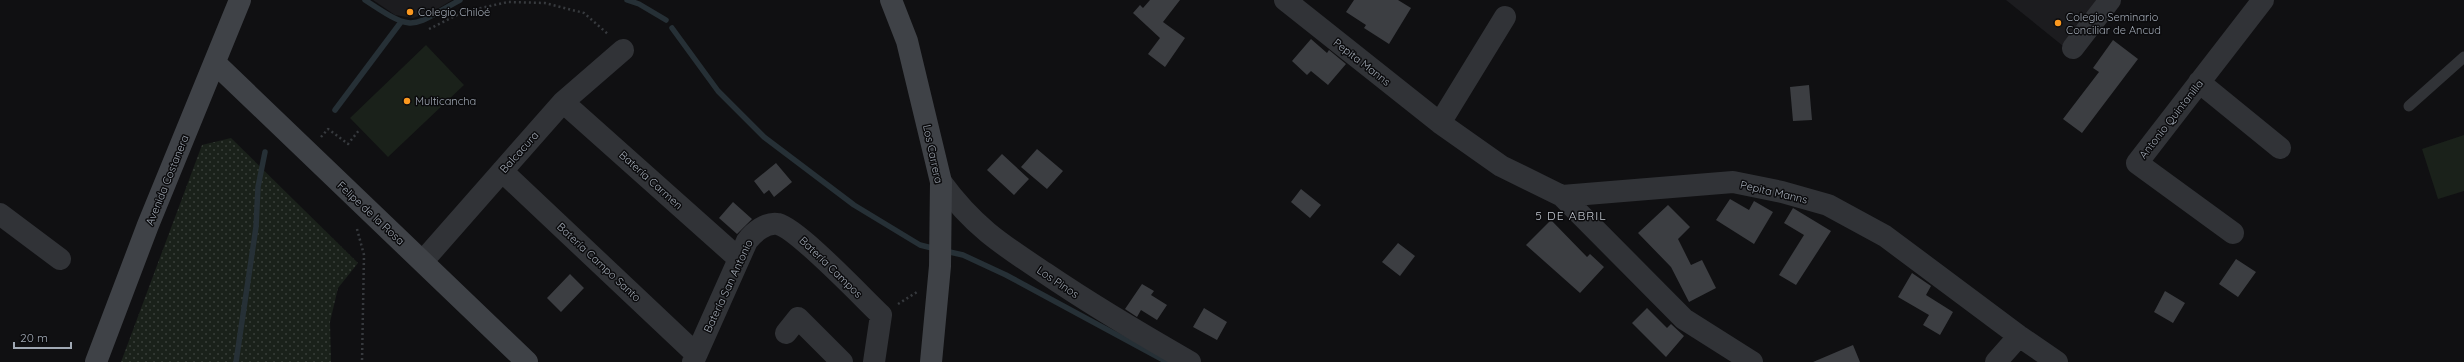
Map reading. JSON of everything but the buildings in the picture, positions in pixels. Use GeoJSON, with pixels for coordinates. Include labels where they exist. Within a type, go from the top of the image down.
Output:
{"type":"FeatureCollection","features":[{"type":"Feature","properties":{"kind":"street","name":"Avenida Costanera"},"geometry":{"type":"LineString","coordinates":[[96,362],[148,225],[240,0]]}},
{"type":"Feature","properties":{"kind":"street","name":"Los Carrera"},"geometry":{"type":"LineString","coordinates":[[891,0],[907,41],[941,182],[939,272],[931,362]]}},
{"type":"Feature","properties":{"kind":"street","name":"Pepita Manns"},"geometry":{"type":"LineString","coordinates":[[1285,0],[1440,123],[1501,166],[1562,196],[1733,182],[1782,192],[1828,205],[1885,236],[2019,336],[2057,362]]}},
{"type":"Feature","properties":{"kind":"street"},"geometry":{"type":"LineString","coordinates":[[2073,48],[2110,0]]}},
{"type":"Feature","properties":{"kind":"street","name":"Antonio Quintanilla"},"geometry":{"type":"LineString","coordinates":[[2233,233],[2137,163],[2264,0]]}},
{"type":"Feature","properties":{"kind":"street"},"geometry":{"type":"LineString","coordinates":[[1440,123],[1506,17]]}},
{"type":"Feature","properties":{"kind":"street","name":"Balcacura"},"geometry":{"type":"LineString","coordinates":[[423,261],[564,102],[623,50]]}},
{"type":"Feature","properties":{"kind":"street","name":"Felipe de la Rosa"},"geometry":{"type":"LineString","coordinates":[[215,63],[360,204],[423,261],[527,362]]}},
{"type":"Feature","properties":{"kind":"street"},"geometry":{"type":"LineString","coordinates":[[2199,82],[2280,148]]}},
{"type":"Feature","properties":{"kind":"street","name":"Batería Carmen"},"geometry":{"type":"LineString","coordinates":[[564,102],[738,258]]}},
{"type":"Feature","properties":{"kind":"street","name":"Batería Campo Santo"},"geometry":{"type":"LineString","coordinates":[[502,171],[694,358]]}},
{"type":"Feature","properties":{"kind":"street","name":"Los Pinos"},"geometry":{"type":"LineString","coordinates":[[941,182],[955,202],[988,235],[1098,309],[1190,362]]}},
{"type":"Feature","properties":{"kind":"street"},"geometry":{"type":"LineString","coordinates":[[1562,196],[1684,319],[1752,362]]}},
{"type":"Feature","properties":{"kind":"street"},"geometry":{"type":"LineString","coordinates":[[0,214],[60,259]]}},
{"type":"Feature","properties":{"kind":"street","name":"Batería San Antonio"},"geometry":{"type":"LineString","coordinates":[[694,358],[738,258],[753,233],[764,226],[777,224]]}},
{"type":"Feature","properties":{"kind":"street","name":"Batería Campos"},"geometry":{"type":"LineString","coordinates":[[777,224],[798,236],[881,315]]}},
{"type":"Feature","properties":{"kind":"street"},"geometry":{"type":"LineString","coordinates":[[874,362],[881,315]]}},
{"type":"Feature","properties":{"kind":"street"},"geometry":{"type":"LineString","coordinates":[[786,333],[798,318],[842,362]]}},
{"type":"Feature","properties":{"kind":"street"},"geometry":{"type":"LineString","coordinates":[[1996,362],[2019,336]]}},
{"type":"Feature","properties":{"kind":"lane"},"geometry":{"type":"LineString","coordinates":[[2409,106],[2464,57]]}},
{"type":"Feature","properties":{"kind":"path"},"geometry":{"type":"LineString","coordinates":[[429,29],[463,12],[508,2],[545,3],[584,13],[623,50]]}},
{"type":"Feature","properties":{"kind":"path"},"geometry":{"type":"LineString","coordinates":[[348,144],[360,129]]}},
{"type":"Feature","properties":{"kind":"path"},"geometry":{"type":"LineString","coordinates":[[360,204],[358,229],[364,255],[362,362]]}},
{"type":"Feature","properties":{"kind":"path"},"geometry":{"type":"LineString","coordinates":[[881,315],[939,272]]}},
{"type":"Feature","properties":{"kind":"shaded area","name":"Colegio Chiloé"},"geometry":{"type":"Polygon","coordinates":[[[373,0],[452,0],[437,9],[413,18],[395,15],[373,0]]]}},
{"type":"Feature","properties":{"kind":"shaded area","name":"Colegio Seminario Conciliar de Ancud"},"geometry":{"type":"Polygon","coordinates":[[[2006,0],[2099,0],[2063,46],[2006,0]]]}},
{"type":"Feature","properties":{"kind":"shaded area","name":"Multicancha"},"geometry":{"type":"Polygon","coordinates":[[[426,45],[464,85],[388,157],[350,118],[426,45]]]}},
{"type":"Feature","properties":{"kind":"shaded area"},"geometry":{"type":"Polygon","coordinates":[[[2464,135],[2464,191],[2438,199],[2422,149],[2464,135]]]}},
{"type":"Feature","properties":{"kind":"shaded area"},"geometry":{"type":"Polygon","coordinates":[[[231,138],[358,263],[338,288],[330,322],[331,362],[121,362],[202,145],[231,138]]]}},
{"type":"Feature","properties":{"kind":"waterway"},"geometry":{"type":"LineString","coordinates":[[365,0],[394,18],[404,22],[413,23],[421,21],[460,0]]}},
{"type":"Feature","properties":{"kind":"waterway"},"geometry":{"type":"LineString","coordinates":[[627,0],[639,4],[666,20]]}},
{"type":"Feature","properties":{"kind":"waterway"},"geometry":{"type":"LineString","coordinates":[[335,110],[401,22]]}},
{"type":"Feature","properties":{"kind":"waterway"},"geometry":{"type":"LineString","coordinates":[[672,28],[718,91],[764,137],[854,205],[920,245],[936,249]]}},
{"type":"Feature","properties":{"kind":"waterway"},"geometry":{"type":"LineString","coordinates":[[236,362],[256,227],[258,187],[265,152]]}},
{"type":"Feature","properties":{"kind":"waterway"},"geometry":{"type":"LineString","coordinates":[[945,251],[963,255],[1006,275],[1167,362]]}},
{"type":"Feature","properties":{"kind":"place","name":"Colegio Chiloé"},"geometry":{"type":"Point","coordinates":[410,12]}},
{"type":"Feature","properties":{"kind":"place","name":"Colegio Seminario Conciliar de Ancud"},"geometry":{"type":"Point","coordinates":[2058,23]}},
{"type":"Feature","properties":{"kind":"place","name":"Multicancha"},"geometry":{"type":"Point","coordinates":[407,101]}},
{"type":"Feature","properties":{"kind":"district","name":"5 DE ABRIL"},"geometry":{"type":"Point","coordinates":[1571,215]}}]}
